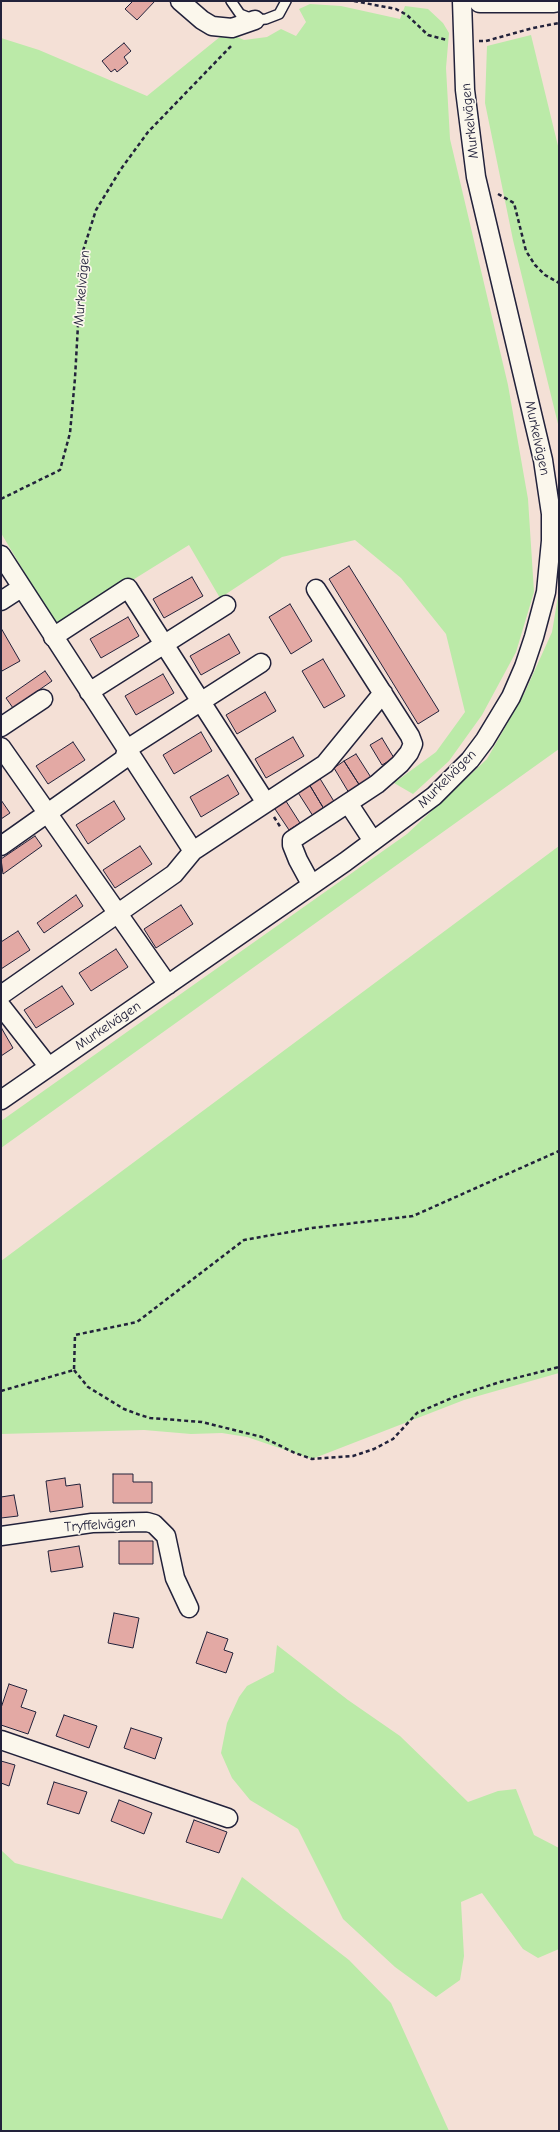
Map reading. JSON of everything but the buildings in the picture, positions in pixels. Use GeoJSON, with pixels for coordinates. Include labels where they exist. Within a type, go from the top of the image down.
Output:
{"type":"FeatureCollection","features":[{"type":"Feature","properties":{"kind":"street"},"geometry":{"type":"LineString","coordinates":[[180,1],[202,20],[212,26],[232,28],[251,22]]}},
{"type":"Feature","properties":{"kind":"street","name":"Murkelvägen"},"geometry":{"type":"LineString","coordinates":[[1,1100],[48,1066],[168,985],[373,841],[434,796],[470,760],[485,740],[511,698],[534,638],[546,592],[551,541],[551,514],[543,460],[478,186],[465,90],[462,1]]}},
{"type":"Feature","properties":{"kind":"street"},"geometry":{"type":"LineString","coordinates":[[480,1],[554,1]]}},
{"type":"Feature","properties":{"kind":"street"},"geometry":{"type":"LineString","coordinates":[[1,555],[193,851]]}},
{"type":"Feature","properties":{"kind":"street"},"geometry":{"type":"LineString","coordinates":[[1,601],[21,588]]}},
{"type":"Feature","properties":{"kind":"street"},"geometry":{"type":"LineString","coordinates":[[54,637],[128,588],[266,803]]}},
{"type":"Feature","properties":{"kind":"street"},"geometry":{"type":"LineString","coordinates":[[311,884],[291,843],[296,836],[377,784],[400,764],[409,753],[413,744],[410,736],[316,589]]}},
{"type":"Feature","properties":{"kind":"street"},"geometry":{"type":"LineString","coordinates":[[89,692],[226,605]]}},
{"type":"Feature","properties":{"kind":"street"},"geometry":{"type":"LineString","coordinates":[[1,846],[124,759],[127,749],[200,700],[261,663]]}},
{"type":"Feature","properties":{"kind":"street"},"geometry":{"type":"LineString","coordinates":[[1,995],[174,874],[193,851],[325,764],[383,693]]}},
{"type":"Feature","properties":{"kind":"street"},"geometry":{"type":"LineString","coordinates":[[4,719],[42,699]]}},
{"type":"Feature","properties":{"kind":"street"},"geometry":{"type":"LineString","coordinates":[[1,747],[168,985]]}},
{"type":"Feature","properties":{"kind":"street"},"geometry":{"type":"LineString","coordinates":[[348,803],[373,841]]}},
{"type":"Feature","properties":{"kind":"street"},"geometry":{"type":"LineString","coordinates":[[1,1006],[48,1066]]}},
{"type":"Feature","properties":{"kind":"street","name":"Tryffelvägen"},"geometry":{"type":"LineString","coordinates":[[1,1536],[92,1523],[147,1522],[154,1524],[166,1536],[175,1578],[189,1608]]}},
{"type":"Feature","properties":{"kind":"street"},"geometry":{"type":"LineString","coordinates":[[1,1740],[228,1818]]}},
{"type":"Feature","properties":{"kind":"lane"},"geometry":{"type":"LineString","coordinates":[[231,1],[240,14],[251,22],[266,19],[278,14],[286,1]]}},
{"type":"Feature","properties":{"kind":"path","name":"Murkelvägen"},"geometry":{"type":"LineString","coordinates":[[1,499],[60,470],[70,433],[76,378],[82,254],[96,210],[121,169],[148,132],[245,31],[251,22]]}},
{"type":"Feature","properties":{"kind":"path"},"geometry":{"type":"LineString","coordinates":[[478,186],[514,203],[530,258],[539,271],[551,279],[559,282]]}},
{"type":"Feature","properties":{"kind":"path"},"geometry":{"type":"LineString","coordinates":[[266,803],[291,843]]}},
{"type":"Feature","properties":{"kind":"path"},"geometry":{"type":"LineString","coordinates":[[559,1151],[413,1216],[312,1228],[244,1240],[137,1322],[75,1335],[74,1370],[88,1387],[124,1409],[140,1416],[202,1422],[262,1437],[295,1453],[312,1459],[353,1456],[374,1449],[393,1439],[417,1413],[462,1394],[559,1366]]}},
{"type":"Feature","properties":{"kind":"path"},"geometry":{"type":"LineString","coordinates":[[1,1391],[74,1370]]}},
{"type":"Feature","properties":{"kind":"green space"},"geometry":{"type":"Polygon","coordinates":[[[310,4],[341,6],[400,19],[405,6],[428,9],[443,23],[449,33],[446,68],[450,139],[508,385],[528,499],[534,592],[516,652],[482,715],[449,761],[413,794],[394,783],[436,752],[465,712],[446,634],[401,578],[355,540],[282,557],[220,598],[189,545],[57,627],[1,533],[1,38],[39,50],[147,96],[226,32],[244,40],[267,37],[281,29],[296,36],[306,22],[299,9],[310,4]]]}},
{"type":"Feature","properties":{"kind":"green space"},"geometry":{"type":"Polygon","coordinates":[[[531,35],[559,150],[559,436],[558,424],[513,240],[485,103],[487,46],[531,35]]]}},
{"type":"Feature","properties":{"kind":"green space"},"geometry":{"type":"Polygon","coordinates":[[[559,590],[559,749],[1,1148],[1,1121],[407,834],[487,759],[524,694],[552,632],[559,590]]]}},
{"type":"Feature","properties":{"kind":"green space"},"geometry":{"type":"Polygon","coordinates":[[[559,846],[559,1373],[464,1400],[312,1459],[247,1437],[222,1433],[191,1434],[144,1430],[1,1434],[1,1261],[559,846]]]}},
{"type":"Feature","properties":{"kind":"green space"},"geometry":{"type":"Polygon","coordinates":[[[277,1645],[348,1700],[400,1736],[468,1802],[498,1791],[516,1789],[534,1835],[559,1848],[559,1949],[538,1958],[523,1949],[482,1893],[461,1902],[464,1956],[460,1980],[436,1997],[395,1967],[343,1919],[298,1829],[250,1800],[232,1778],[221,1753],[227,1723],[239,1697],[247,1686],[274,1672],[277,1645]]]}},
{"type":"Feature","properties":{"kind":"green space"},"geometry":{"type":"Polygon","coordinates":[[[1,1850],[15,1863],[222,1919],[242,1877],[349,1960],[391,2003],[449,2131],[1,2131],[1,1850]]]}}]}
